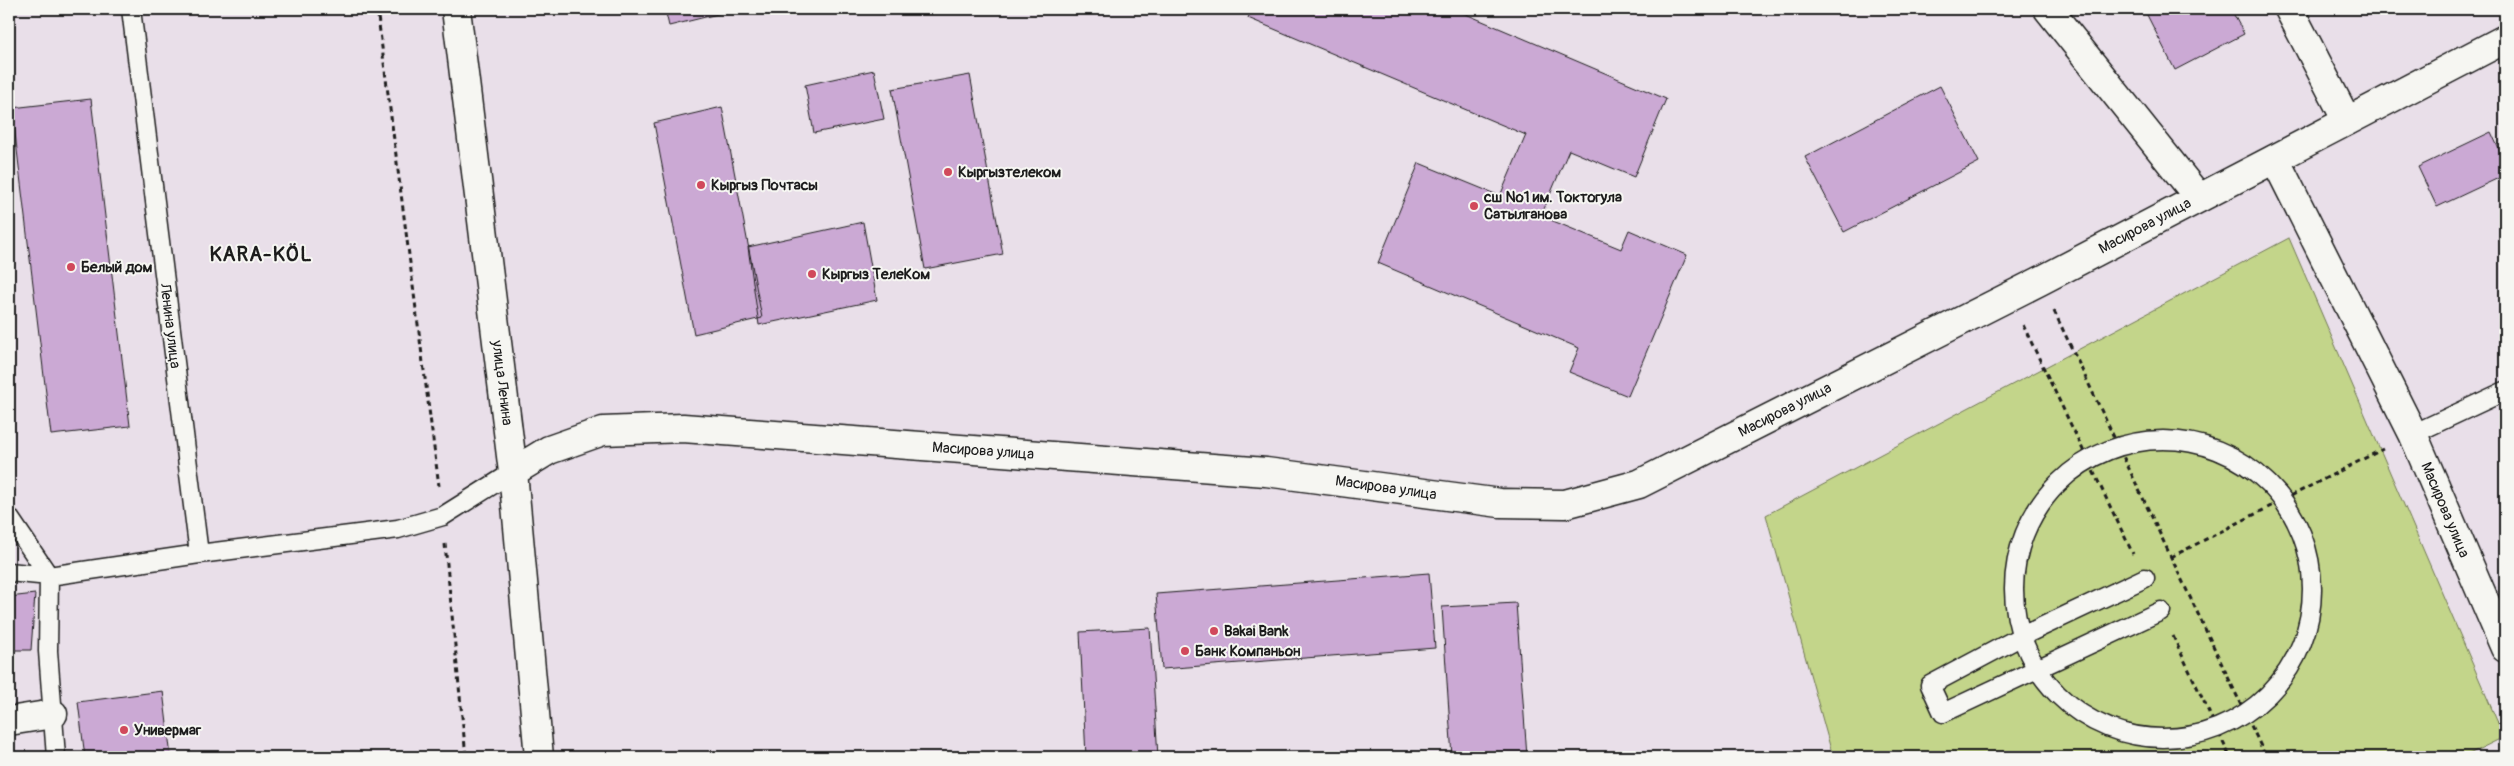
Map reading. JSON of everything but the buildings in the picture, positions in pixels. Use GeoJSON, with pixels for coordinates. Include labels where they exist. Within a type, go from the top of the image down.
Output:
{"type":"FeatureCollection","features":[{"type":"Feature","properties":{"kind":"street","name":"улица Ленина"},"geometry":{"type":"LineString","coordinates":[[456,9],[513,472],[539,757]]}},
{"type":"Feature","properties":{"kind":"street","name":"Масирова улица"},"geometry":{"type":"LineString","coordinates":[[2048,9],[2199,198]]}},
{"type":"Feature","properties":{"kind":"street"},"geometry":{"type":"LineString","coordinates":[[2289,9],[2347,121]]}},
{"type":"Feature","properties":{"kind":"street","name":"Масирова улица"},"geometry":{"type":"LineString","coordinates":[[513,472],[550,450],[603,431],[683,428],[1266,472],[1500,503],[1565,504],[1639,484],[2040,281],[2505,39]]}},
{"type":"Feature","properties":{"kind":"street","name":"Масирова улица"},"geometry":{"type":"LineString","coordinates":[[2275,159],[2413,434],[2505,648]]}},
{"type":"Feature","properties":{"kind":"street"},"geometry":{"type":"LineString","coordinates":[[9,721],[52,714]]}},
{"type":"Feature","properties":{"kind":"lane","name":"Ленина улица"},"geometry":{"type":"LineString","coordinates":[[131,9],[199,554]]}},
{"type":"Feature","properties":{"kind":"lane"},"geometry":{"type":"LineString","coordinates":[[2413,434],[2505,391]]}},
{"type":"Feature","properties":{"kind":"lane"},"geometry":{"type":"LineString","coordinates":[[2170,440],[2196,444],[2221,452],[2245,465],[2266,481],[2284,501],[2297,525],[2307,550],[2311,577],[2311,604],[2306,632],[2296,657],[2281,680],[2246,714],[2216,728],[2177,738],[2136,736],[2116,730],[2079,712],[2063,700],[2037,668],[2022,636],[2016,607],[2016,570],[2029,526],[2053,489],[2088,460],[2119,446],[2143,441],[2170,440]]}},
{"type":"Feature","properties":{"kind":"lane"},"geometry":{"type":"LineString","coordinates":[[9,572],[49,576],[199,554],[398,529],[443,516],[513,472]]}},
{"type":"Feature","properties":{"kind":"lane"},"geometry":{"type":"LineString","coordinates":[[9,516],[49,576],[48,651],[56,757]]}},
{"type":"Feature","properties":{"kind":"lane"},"geometry":{"type":"LineString","coordinates":[[2145,578],[2022,636],[1930,685],[1942,713],[2161,611]]}},
{"type":"Feature","properties":{"kind":"path"},"geometry":{"type":"LineString","coordinates":[[376,9],[443,516],[466,757]]}},
{"type":"Feature","properties":{"kind":"path"},"geometry":{"type":"LineString","coordinates":[[2040,281],[2266,757]]}},
{"type":"Feature","properties":{"kind":"path"},"geometry":{"type":"LineString","coordinates":[[2009,296],[2145,578]]}},
{"type":"Feature","properties":{"kind":"path"},"geometry":{"type":"LineString","coordinates":[[2171,557],[2413,434]]}},
{"type":"Feature","properties":{"kind":"path"},"geometry":{"type":"LineString","coordinates":[[2161,611],[2230,757]]}},
{"type":"Feature","properties":{"kind":"green space"},"geometry":{"type":"Polygon","coordinates":[[[2289,238],[2504,737],[2463,757],[1833,757],[1766,515],[2289,238]]]}},
{"type":"Feature","properties":{"kind":"place","name":"Кыргызтелеком"},"geometry":{"type":"Point","coordinates":[948,172]}},
{"type":"Feature","properties":{"kind":"place","name":"Кыргыз Почтасы"},"geometry":{"type":"Point","coordinates":[701,185]}},
{"type":"Feature","properties":{"kind":"place","name":"сш №1 им. Токтогула Сатылганова"},"geometry":{"type":"Point","coordinates":[1474,206]}},
{"type":"Feature","properties":{"kind":"place","name":"Белый дом"},"geometry":{"type":"Point","coordinates":[71,267]}},
{"type":"Feature","properties":{"kind":"place","name":"Кыргыз ТелеКом"},"geometry":{"type":"Point","coordinates":[812,274]}},
{"type":"Feature","properties":{"kind":"place","name":"Bakai Bank"},"geometry":{"type":"Point","coordinates":[1214,631]}},
{"type":"Feature","properties":{"kind":"place","name":"Банк Компаньон"},"geometry":{"type":"Point","coordinates":[1185,651]}},
{"type":"Feature","properties":{"kind":"place","name":"Универмаг"},"geometry":{"type":"Point","coordinates":[124,730]}},
{"type":"Feature","properties":{"kind":"district","name":"KARA-KÖL"},"geometry":{"type":"Point","coordinates":[261,254]}}]}
